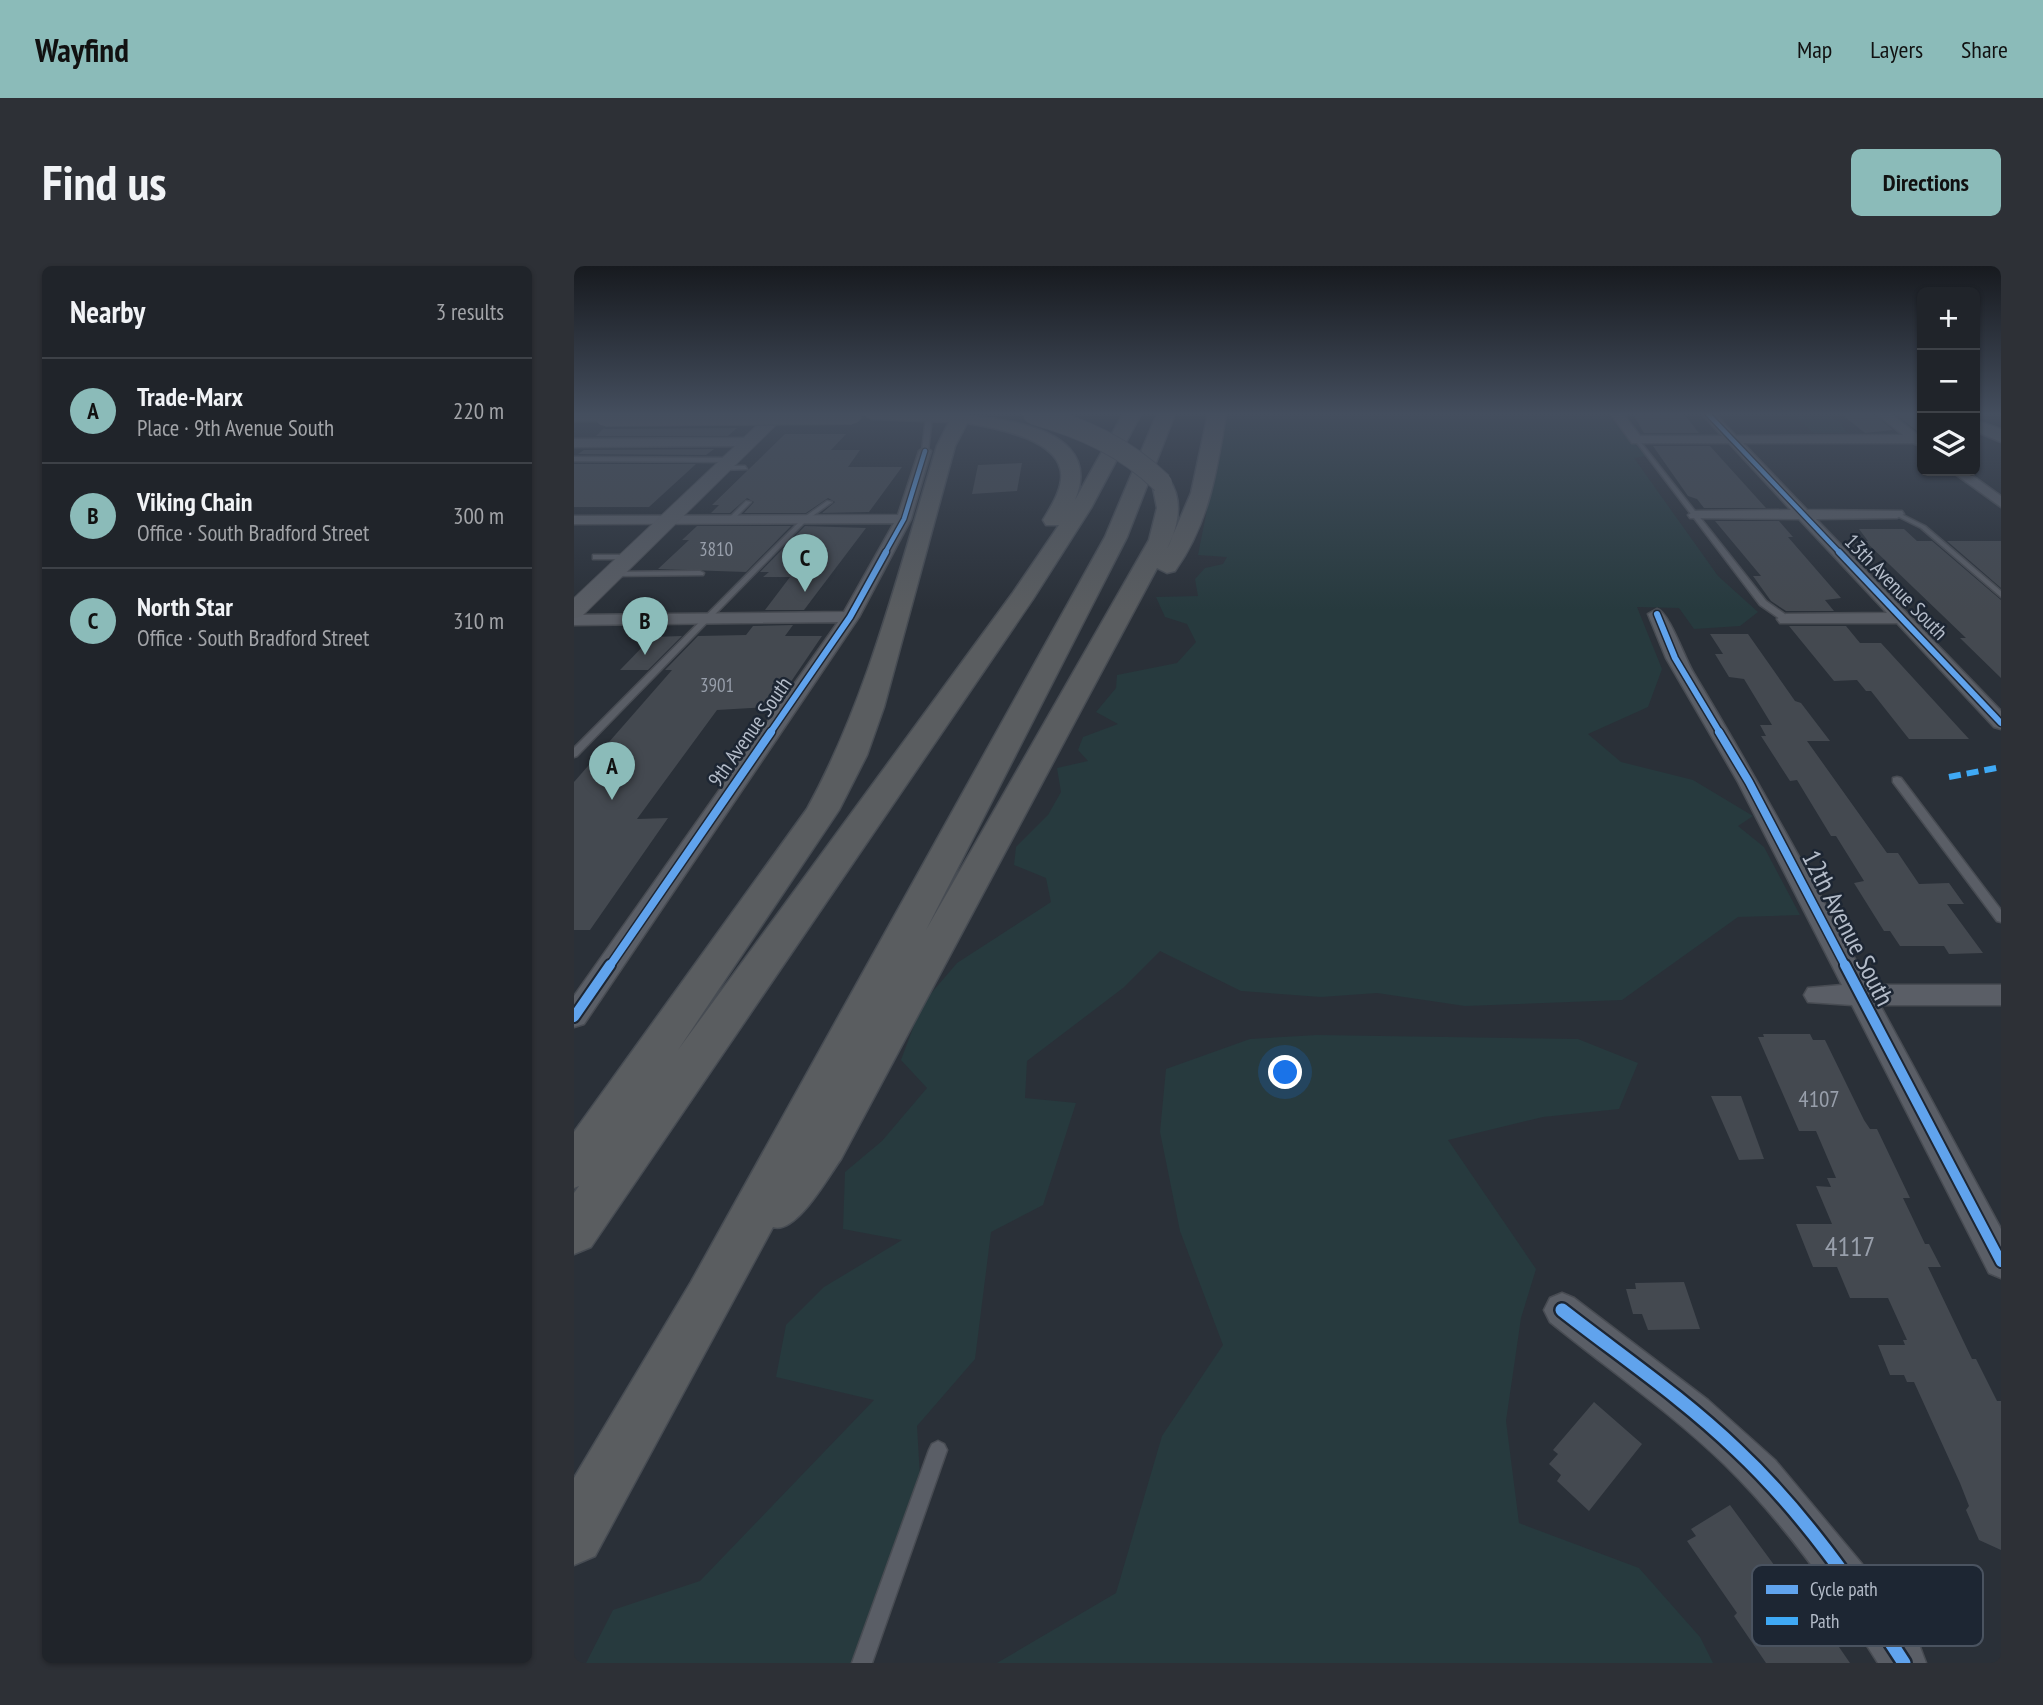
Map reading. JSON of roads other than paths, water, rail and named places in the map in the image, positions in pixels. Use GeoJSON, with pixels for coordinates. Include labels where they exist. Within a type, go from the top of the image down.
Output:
{"type":"FeatureCollection","features":[{"type":"Feature","properties":{"kind":"highway"},"geometry":{"type":"LineString","coordinates":[[574,1168],[823,810],[852,755],[870,707],[936,479]]}},
{"type":"Feature","properties":{"kind":"highway"},"geometry":{"type":"LineString","coordinates":[[1055,535],[1070,479]]}},
{"type":"Feature","properties":{"kind":"highway"},"geometry":{"type":"LineString","coordinates":[[574,1231],[1005,622],[1055,535],[1095,479]]}},
{"type":"Feature","properties":{"kind":"highway"},"geometry":{"type":"LineString","coordinates":[[574,1535],[709,1299],[1116,537],[1139,479]]}},
{"type":"Feature","properties":{"kind":"highway"},"geometry":{"type":"LineString","coordinates":[[1158,479],[1162,483]]}},
{"type":"Feature","properties":{"kind":"highway"},"geometry":{"type":"LineString","coordinates":[[1160,479],[1168,510],[1165,528],[1168,549]]}},
{"type":"Feature","properties":{"kind":"highway"},"geometry":{"type":"LineString","coordinates":[[709,1299],[825,1146],[1031,771],[1110,635],[1135,609],[1168,549],[1199,509],[1205,479]]}},
{"type":"Feature","properties":{"kind":"main road"},"geometry":{"type":"LineString","coordinates":[[574,611],[604,565],[629,557],[668,519],[716,479]]}},
{"type":"Feature","properties":{"kind":"street","name":"9th Avenue South"},"geometry":{"type":"LineString","coordinates":[[576,1010],[850,617],[904,519],[916,479]]}},
{"type":"Feature","properties":{"kind":"street","name":"13th Avenue South"},"geometry":{"type":"LineString","coordinates":[[1770,479],[2001,723]]}},
{"type":"Feature","properties":{"kind":"street"},"geometry":{"type":"LineString","coordinates":[[1969,479],[2001,503]]}},
{"type":"Feature","properties":{"kind":"street"},"geometry":{"type":"LineString","coordinates":[[1695,515],[1898,514]]}},
{"type":"Feature","properties":{"kind":"street"},"geometry":{"type":"LineString","coordinates":[[574,520],[904,519]]}},
{"type":"Feature","properties":{"kind":"street","name":"12th Avenue South"},"geometry":{"type":"LineString","coordinates":[[1657,614],[1675,658],[1749,782],[2001,1262]]}},
{"type":"Feature","properties":{"kind":"street"},"geometry":{"type":"LineString","coordinates":[[574,620],[850,617]]}},
{"type":"Feature","properties":{"kind":"street"},"geometry":{"type":"LineString","coordinates":[[1786,619],[1900,618]]}},
{"type":"Feature","properties":{"kind":"street"},"geometry":{"type":"LineString","coordinates":[[1818,995],[2001,995]]}},
{"type":"Feature","properties":{"kind":"street"},"geometry":{"type":"LineString","coordinates":[[1562,1310],[1735,1448],[1782,1496],[1837,1565]]}},
{"type":"Feature","properties":{"kind":"street"},"geometry":{"type":"LineString","coordinates":[[1892,1646],[1904,1663]]}},
{"type":"Feature","properties":{"kind":"lane"},"geometry":{"type":"LineString","coordinates":[[1667,479],[1763,603],[1786,619]]}},
{"type":"Feature","properties":{"kind":"lane"},"geometry":{"type":"LineString","coordinates":[[731,519],[748,502]]}},
{"type":"Feature","properties":{"kind":"lane"},"geometry":{"type":"LineString","coordinates":[[574,754],[805,519],[829,502]]}},
{"type":"Feature","properties":{"kind":"lane"},"geometry":{"type":"LineString","coordinates":[[1898,514],[1923,527],[2001,595]]}},
{"type":"Feature","properties":{"kind":"lane"},"geometry":{"type":"LineString","coordinates":[[604,565],[700,573]]}},
{"type":"Feature","properties":{"kind":"lane"},"geometry":{"type":"LineString","coordinates":[[1897,780],[2001,918]]}},
{"type":"Feature","properties":{"kind":"lane"},"geometry":{"type":"LineString","coordinates":[[863,1663],[938,1450]]}},
{"type":"Feature","properties":{"kind":"place","name":"North Star"},"geometry":{"type":"Point","coordinates":[805,592]}},
{"type":"Feature","properties":{"kind":"place","name":"Viking Chain"},"geometry":{"type":"Point","coordinates":[645,655]}},
{"type":"Feature","properties":{"kind":"place","name":"Trade-Marx"},"geometry":{"type":"Point","coordinates":[612,800]}}]}
